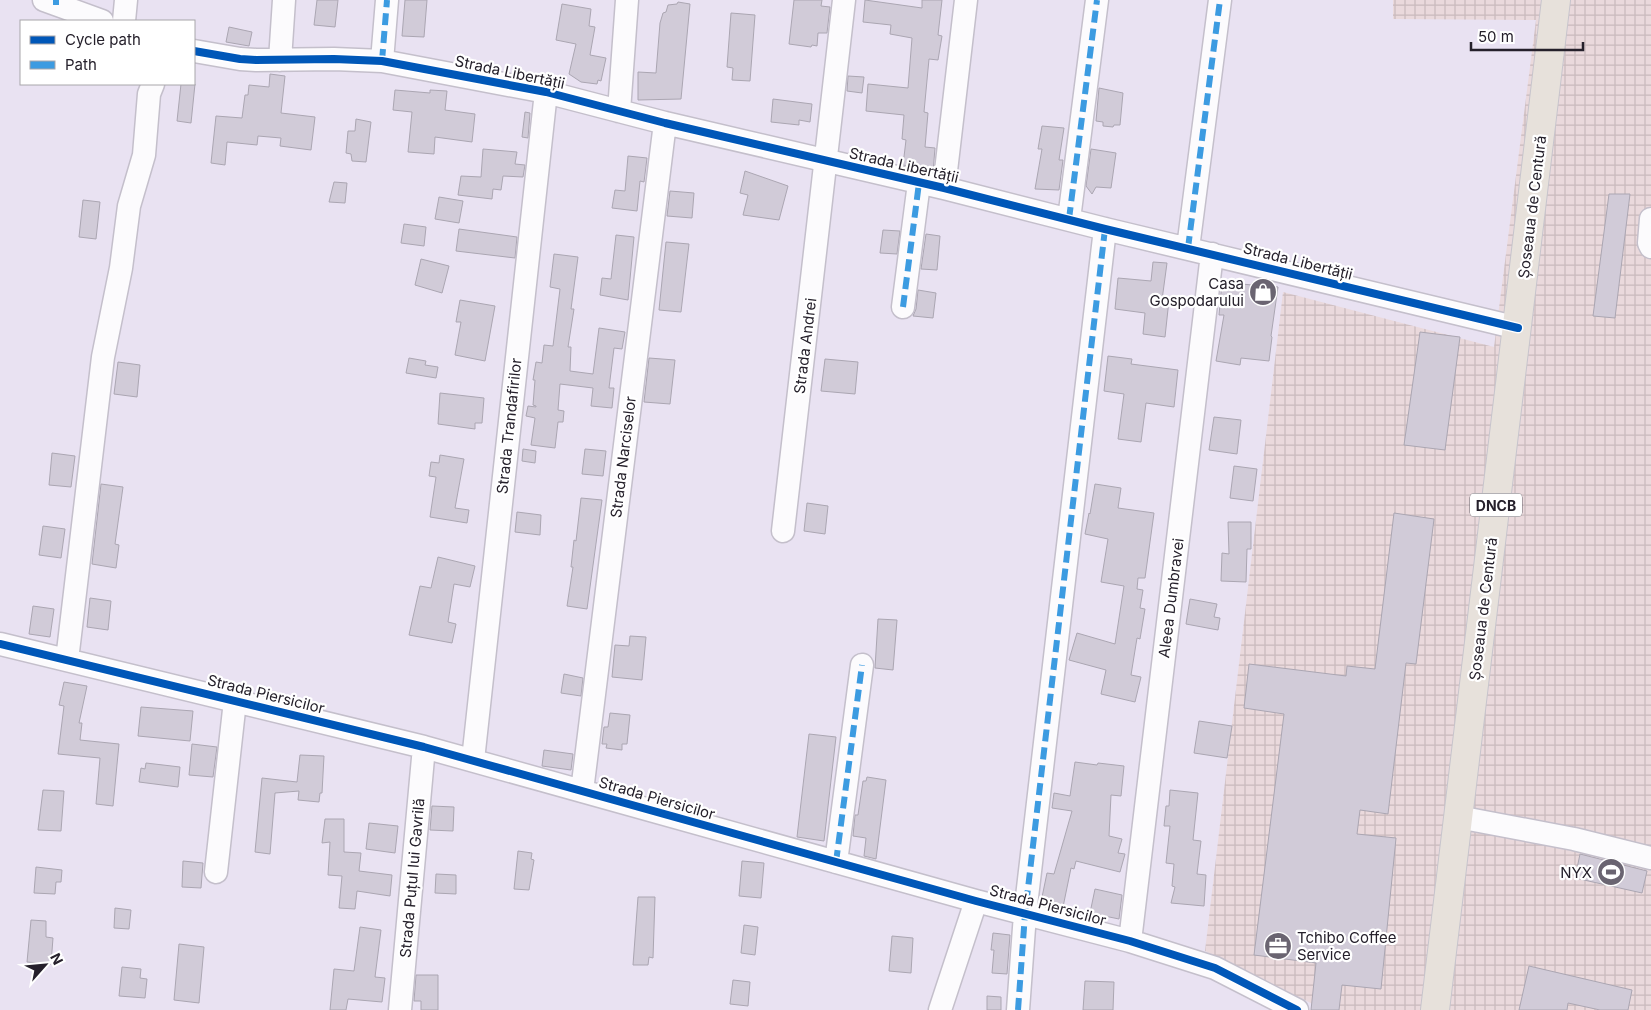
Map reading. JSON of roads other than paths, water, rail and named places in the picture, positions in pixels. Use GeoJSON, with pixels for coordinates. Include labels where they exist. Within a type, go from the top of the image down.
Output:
{"type":"FeatureCollection","features":[{"type":"Feature","properties":{"kind":"main road","name":"Șoseaua de Centură"},"geometry":{"type":"LineString","coordinates":[[1435,1010],[1556,0]]}},
{"type":"Feature","properties":{"kind":"street"},"geometry":{"type":"LineString","coordinates":[[124,20],[126,0]]}},
{"type":"Feature","properties":{"kind":"street"},"geometry":{"type":"LineString","coordinates":[[280,60],[284,0]]}},
{"type":"Feature","properties":{"kind":"street"},"geometry":{"type":"LineString","coordinates":[[382,61],[387,0]]}},
{"type":"Feature","properties":{"kind":"street"},"geometry":{"type":"LineString","coordinates":[[619,111],[627,0]]}},
{"type":"Feature","properties":{"kind":"street","name":"Strada Andrei"},"geometry":{"type":"LineString","coordinates":[[783,531],[844,0]]}},
{"type":"Feature","properties":{"kind":"street"},"geometry":{"type":"LineString","coordinates":[[944,188],[966,0]]}},
{"type":"Feature","properties":{"kind":"street"},"geometry":{"type":"LineString","coordinates":[[1069,219],[1098,0]]}},
{"type":"Feature","properties":{"kind":"street"},"geometry":{"type":"LineString","coordinates":[[1188,248],[1220,0]]}},
{"type":"Feature","properties":{"kind":"street"},"geometry":{"type":"LineString","coordinates":[[52,2],[99,20]]}},
{"type":"Feature","properties":{"kind":"street","name":"Strada Libertății"},"geometry":{"type":"LineString","coordinates":[[195,51],[240,59],[382,61],[546,92],[665,123],[944,188],[1105,229],[1518,328]]}},
{"type":"Feature","properties":{"kind":"street"},"geometry":{"type":"LineString","coordinates":[[67,660],[103,356],[121,268],[129,206],[144,155],[149,94],[153,85]]}},
{"type":"Feature","properties":{"kind":"street","name":"Strada Trandafirilor"},"geometry":{"type":"LineString","coordinates":[[473,760],[546,92]]}},
{"type":"Feature","properties":{"kind":"street","name":"Strada Narciselor"},"geometry":{"type":"LineString","coordinates":[[582,791],[665,123]]}},
{"type":"Feature","properties":{"kind":"street"},"geometry":{"type":"LineString","coordinates":[[903,307],[919,183]]}},
{"type":"Feature","properties":{"kind":"street"},"geometry":{"type":"LineString","coordinates":[[1651,219],[1649,243],[1651,246]]}},
{"type":"Feature","properties":{"kind":"street"},"geometry":{"type":"LineString","coordinates":[[1018,1010],[1025,914],[1105,229]]}},
{"type":"Feature","properties":{"kind":"street","name":"Aleea Dumbravei"},"geometry":{"type":"LineString","coordinates":[[1130,941],[1212,254]]}},
{"type":"Feature","properties":{"kind":"street","name":"Strada Piersicilor"},"geometry":{"type":"LineString","coordinates":[[0,644],[424,747],[976,901],[1130,941],[1216,968],[1297,1010]]}},
{"type":"Feature","properties":{"kind":"street"},"geometry":{"type":"LineString","coordinates":[[836,862],[862,665]]}},
{"type":"Feature","properties":{"kind":"street"},"geometry":{"type":"LineString","coordinates":[[216,872],[235,701]]}},
{"type":"Feature","properties":{"kind":"street","name":"Strada Puțul lui Gavrilă"},"geometry":{"type":"LineString","coordinates":[[400,1010],[424,747]]}},
{"type":"Feature","properties":{"kind":"street"},"geometry":{"type":"LineString","coordinates":[[1458,817],[1574,839],[1651,858]]}},
{"type":"Feature","properties":{"kind":"street"},"geometry":{"type":"LineString","coordinates":[[940,1010],[976,901]]}},
{"type":"Feature","properties":{"kind":"place","name":"Casa Gospodarului"},"geometry":{"type":"Point","coordinates":[1263,292]}},
{"type":"Feature","properties":{"kind":"place","name":"NYX"},"geometry":{"type":"Point","coordinates":[1611,872]}},
{"type":"Feature","properties":{"kind":"place","name":"Tchibo Coffee Service"},"geometry":{"type":"Point","coordinates":[1278,946]}}]}
